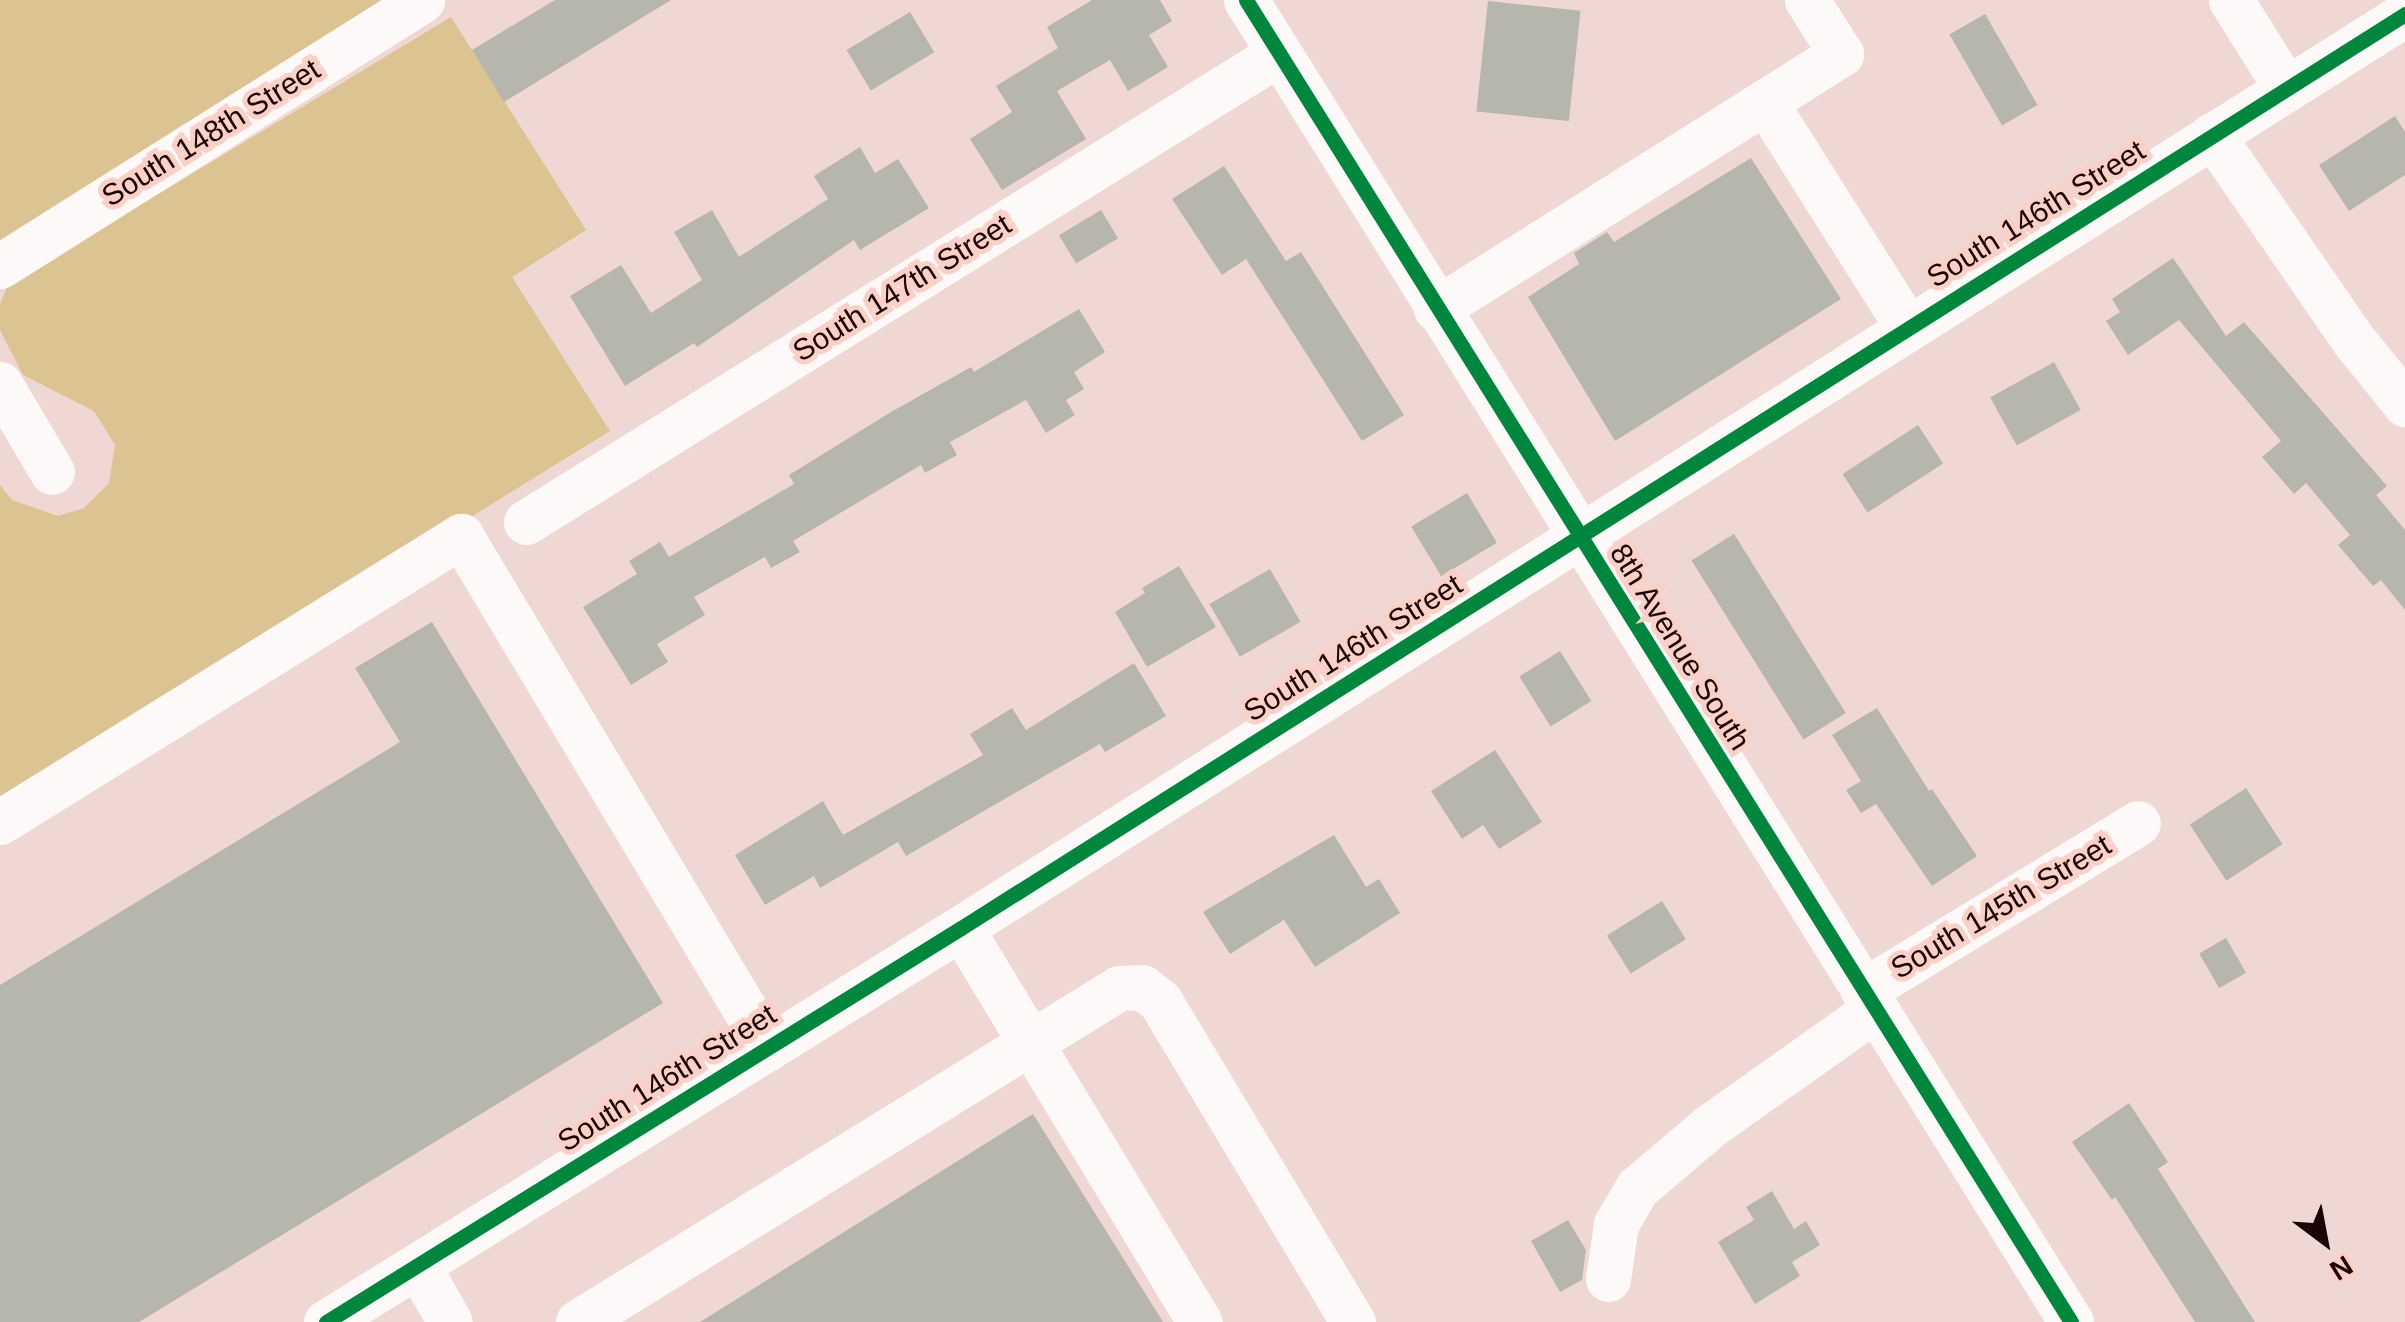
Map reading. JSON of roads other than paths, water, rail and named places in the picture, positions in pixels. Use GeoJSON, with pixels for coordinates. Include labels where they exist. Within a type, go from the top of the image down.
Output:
{"type":"FeatureCollection","features":[{"type":"Feature","properties":{"kind":"street","name":"South 148th Street"},"geometry":{"type":"LineString","coordinates":[[0,266],[422,0]]}},
{"type":"Feature","properties":{"kind":"street","name":"8th Avenue South"},"geometry":{"type":"LineString","coordinates":[[1246,0],[2071,1322]]}},
{"type":"Feature","properties":{"kind":"street"},"geometry":{"type":"LineString","coordinates":[[1436,308],[1841,54],[1806,0]]}},
{"type":"Feature","properties":{"kind":"street"},"geometry":{"type":"LineString","coordinates":[[2230,0],[2286,88]]}},
{"type":"Feature","properties":{"kind":"street","name":"South 146th Street"},"geometry":{"type":"LineString","coordinates":[[326,1322],[961,928],[2405,14]]}},
{"type":"Feature","properties":{"kind":"street","name":"South 147th Street"},"geometry":{"type":"LineString","coordinates":[[526,522],[1278,54]]}},
{"type":"Feature","properties":{"kind":"street"},"geometry":{"type":"LineString","coordinates":[[1765,102],[1908,328]]}},
{"type":"Feature","properties":{"kind":"street"},"geometry":{"type":"LineString","coordinates":[[2212,134],[2355,342],[2405,404]]}},
{"type":"Feature","properties":{"kind":"street"},"geometry":{"type":"LineString","coordinates":[[0,384],[52,472]]}},
{"type":"Feature","properties":{"kind":"street"},"geometry":{"type":"LineString","coordinates":[[0,822],[460,536],[768,1048]]}},
{"type":"Feature","properties":{"kind":"street","name":"South 145th Street"},"geometry":{"type":"LineString","coordinates":[[1608,1279],[1616,1224],[1637,1188],[1869,1000],[2138,823]]}},
{"type":"Feature","properties":{"kind":"street"},"geometry":{"type":"LineString","coordinates":[[961,928],[1200,1322]]}},
{"type":"Feature","properties":{"kind":"street"},"geometry":{"type":"LineString","coordinates":[[578,1322],[1119,988],[1142,988],[1160,1000],[1352,1322]]}},
{"type":"Feature","properties":{"kind":"street"},"geometry":{"type":"LineString","coordinates":[[418,1266],[450,1322]]}}]}
